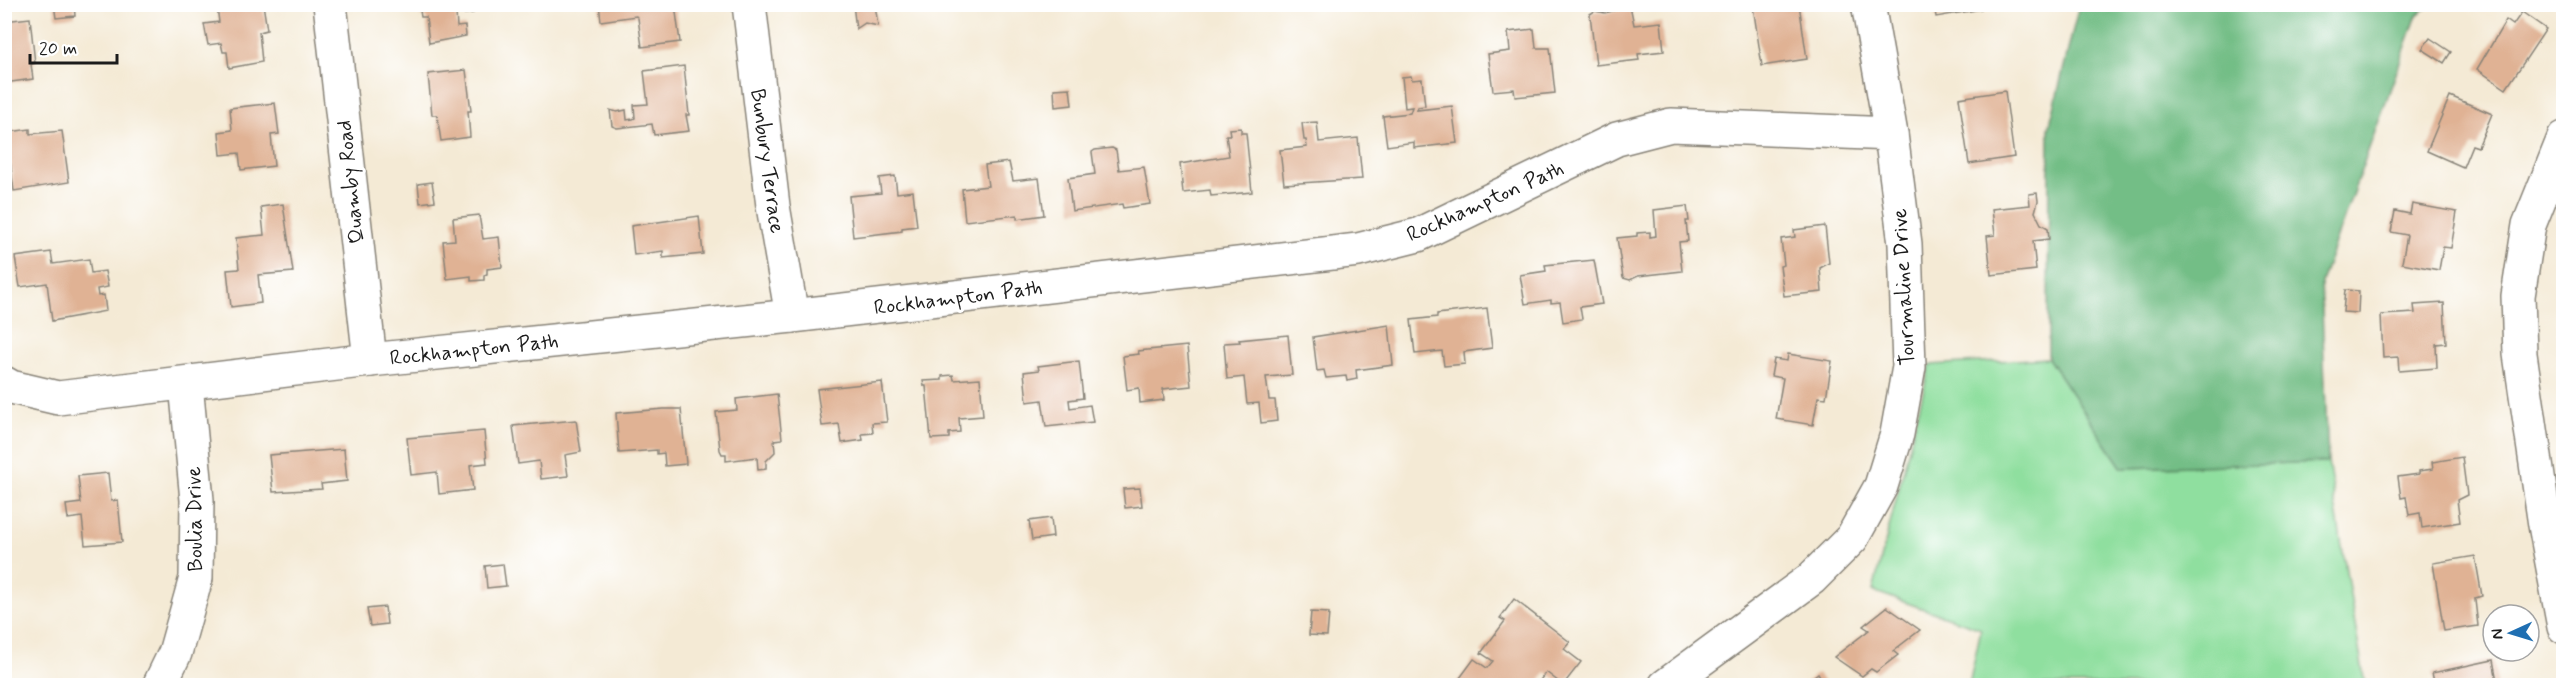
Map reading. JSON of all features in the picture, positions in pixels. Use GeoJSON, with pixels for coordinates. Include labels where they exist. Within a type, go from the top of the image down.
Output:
{"type":"FeatureCollection","features":[{"type":"Feature","properties":{"kind":"street","name":"Quamby Road"},"geometry":{"type":"LineString","coordinates":[[330,4],[369,360]]}},
{"type":"Feature","properties":{"kind":"street","name":"Bunbury Terrace"},"geometry":{"type":"LineString","coordinates":[[749,4],[773,206],[792,316]]}},
{"type":"Feature","properties":{"kind":"street","name":"Tourmaline Drive"},"geometry":{"type":"LineString","coordinates":[[1665,686],[1811,579],[1852,538],[1881,486],[1897,434],[1909,367],[1905,244],[1891,134],[1868,4]]}},
{"type":"Feature","properties":{"kind":"street","name":"Rockhampton Path"},"geometry":{"type":"LineString","coordinates":[[4,383],[11,387],[58,398],[369,360],[792,316],[1358,250],[1418,235],[1617,139],[1671,125],[1891,134]]}},
{"type":"Feature","properties":{"kind":"street"},"geometry":{"type":"LineString","coordinates":[[2564,138],[2529,225],[2518,296],[2520,354],[2545,525],[2564,627]]}},
{"type":"Feature","properties":{"kind":"street","name":"Boulia Drive"},"geometry":{"type":"LineString","coordinates":[[159,686],[175,654],[196,579],[197,500],[186,384]]}},
{"type":"Feature","properties":{"kind":"green space"},"geometry":{"type":"Polygon","coordinates":[[[2079,5],[2430,5],[2417,15],[2321,282],[2328,462],[2122,468],[2048,358],[2049,128],[2079,5]]]}},
{"type":"Feature","properties":{"kind":"green space"},"geometry":{"type":"Polygon","coordinates":[[[2048,358],[2122,468],[2328,462],[2365,685],[1969,685],[1981,629],[1873,591],[1930,365],[2048,358]]]}},
{"type":"Feature","properties":{"kind":"building"},"geometry":{"type":"Polygon","coordinates":[[[54,4],[74,4],[75,16],[56,18],[54,4]]]}},
{"type":"Feature","properties":{"kind":"building"},"geometry":{"type":"Polygon","coordinates":[[[235,4],[263,4],[267,30],[259,32],[262,62],[229,68],[227,52],[223,52],[221,43],[208,45],[204,24],[219,22],[217,7],[235,4]]]}},
{"type":"Feature","properties":{"kind":"building"},"geometry":{"type":"Polygon","coordinates":[[[419,4],[471,4],[473,13],[464,14],[464,10],[456,13],[457,27],[465,26],[466,36],[429,43],[426,17],[421,17],[419,4]]]}},
{"type":"Feature","properties":{"kind":"building"},"geometry":{"type":"Polygon","coordinates":[[[599,4],[675,5],[680,42],[642,47],[636,16],[601,21],[599,4]]]}},
{"type":"Feature","properties":{"kind":"building"},"geometry":{"type":"Polygon","coordinates":[[[853,4],[875,4],[878,26],[865,23],[856,29],[853,4]]]}},
{"type":"Feature","properties":{"kind":"building"},"geometry":{"type":"Polygon","coordinates":[[[1799,4],[1807,59],[1762,66],[1753,6],[1799,4]]]}},
{"type":"Feature","properties":{"kind":"building"},"geometry":{"type":"Polygon","coordinates":[[[1934,4],[1981,4],[1981,9],[1936,17],[1934,4]]]}},
{"type":"Feature","properties":{"kind":"building"},"geometry":{"type":"Polygon","coordinates":[[[1628,7],[1631,10],[1634,25],[1661,22],[1664,51],[1638,54],[1639,60],[1596,65],[1590,14],[1595,11],[1605,13],[1628,7]]]}},
{"type":"Feature","properties":{"kind":"building"},"geometry":{"type":"Polygon","coordinates":[[[2522,12],[2546,29],[2506,89],[2477,69],[2506,20],[2513,25],[2522,12]]]}},
{"type":"Feature","properties":{"kind":"building"},"geometry":{"type":"Polygon","coordinates":[[[30,18],[35,63],[31,64],[33,79],[4,83],[4,21],[30,18]]]}},
{"type":"Feature","properties":{"kind":"building"},"geometry":{"type":"Polygon","coordinates":[[[1534,29],[1536,48],[1550,48],[1555,93],[1515,97],[1514,89],[1493,91],[1488,54],[1510,51],[1508,32],[1534,29]]]}},
{"type":"Feature","properties":{"kind":"building"},"geometry":{"type":"Polygon","coordinates":[[[2430,38],[2451,52],[2444,63],[2422,49],[2430,38]]]}},
{"type":"Feature","properties":{"kind":"building"},"geometry":{"type":"Polygon","coordinates":[[[684,66],[689,131],[654,135],[652,124],[617,128],[612,126],[610,110],[617,112],[626,110],[627,120],[635,118],[634,105],[648,104],[644,71],[684,66]]]}},
{"type":"Feature","properties":{"kind":"building"},"geometry":{"type":"Polygon","coordinates":[[[466,70],[471,111],[468,111],[470,137],[441,141],[437,115],[432,115],[428,74],[466,70]]]}},
{"type":"Feature","properties":{"kind":"building"},"geometry":{"type":"Polygon","coordinates":[[[1411,76],[1412,80],[1422,79],[1425,106],[1418,107],[1417,110],[1452,106],[1457,143],[1414,148],[1414,142],[1387,146],[1383,116],[1410,113],[1412,107],[1405,108],[1402,77],[1411,76]]]}},
{"type":"Feature","properties":{"kind":"building"},"geometry":{"type":"Polygon","coordinates":[[[1070,88],[1072,105],[1055,107],[1054,89],[1070,88]]]}},
{"type":"Feature","properties":{"kind":"building"},"geometry":{"type":"Polygon","coordinates":[[[2005,91],[2014,157],[1969,164],[1959,98],[2005,91]]]}},
{"type":"Feature","properties":{"kind":"building"},"geometry":{"type":"Polygon","coordinates":[[[2450,96],[2492,114],[2478,147],[2472,145],[2463,167],[2427,151],[2450,96]]]}},
{"type":"Feature","properties":{"kind":"building"},"geometry":{"type":"Polygon","coordinates":[[[275,103],[279,134],[271,135],[274,166],[241,170],[239,153],[221,155],[219,132],[232,130],[230,108],[275,103]]]}},
{"type":"Feature","properties":{"kind":"building"},"geometry":{"type":"Polygon","coordinates":[[[1317,122],[1319,142],[1358,138],[1362,179],[1284,184],[1280,150],[1307,147],[1302,123],[1317,122]]]}},
{"type":"Feature","properties":{"kind":"building"},"geometry":{"type":"Polygon","coordinates":[[[1241,128],[1241,133],[1246,133],[1252,192],[1211,196],[1210,190],[1183,193],[1180,164],[1229,156],[1226,135],[1230,135],[1229,129],[1241,128]]]}},
{"type":"Feature","properties":{"kind":"building"},"geometry":{"type":"Polygon","coordinates":[[[30,129],[30,134],[62,131],[69,182],[14,191],[10,160],[4,161],[4,133],[30,129]]]}},
{"type":"Feature","properties":{"kind":"building"},"geometry":{"type":"Polygon","coordinates":[[[1112,148],[1116,150],[1119,170],[1144,167],[1150,204],[1123,208],[1122,204],[1072,211],[1068,178],[1095,174],[1092,152],[1112,148]]]}},
{"type":"Feature","properties":{"kind":"building"},"geometry":{"type":"Polygon","coordinates":[[[1009,162],[1013,181],[1039,178],[1044,215],[1017,219],[1017,215],[965,221],[962,189],[988,186],[985,165],[1009,162]]]}},
{"type":"Feature","properties":{"kind":"building"},"geometry":{"type":"Polygon","coordinates":[[[895,176],[897,193],[913,191],[917,226],[902,228],[902,231],[853,237],[849,196],[881,193],[879,178],[895,176]]]}},
{"type":"Feature","properties":{"kind":"building"},"geometry":{"type":"Polygon","coordinates":[[[432,182],[435,201],[420,203],[418,184],[432,182]]]}},
{"type":"Feature","properties":{"kind":"building"},"geometry":{"type":"Polygon","coordinates":[[[2037,193],[2038,201],[2035,212],[2041,224],[2048,228],[2049,239],[2033,241],[2036,270],[1991,275],[1987,236],[1995,235],[1992,209],[2030,205],[2029,194],[2037,193]]]}},
{"type":"Feature","properties":{"kind":"building"},"geometry":{"type":"Polygon","coordinates":[[[283,204],[293,272],[258,275],[261,303],[231,307],[227,270],[239,269],[236,238],[264,235],[261,207],[283,204]]]}},
{"type":"Feature","properties":{"kind":"building"},"geometry":{"type":"Polygon","coordinates":[[[2412,204],[2457,212],[2451,248],[2443,247],[2439,270],[2402,263],[2407,235],[2391,232],[2395,211],[2410,214],[2412,204]]]}},
{"type":"Feature","properties":{"kind":"building"},"geometry":{"type":"Polygon","coordinates":[[[1687,206],[1688,241],[1679,242],[1682,271],[1638,276],[1630,280],[1623,278],[1617,238],[1650,232],[1650,237],[1656,236],[1654,210],[1687,206]]]}},
{"type":"Feature","properties":{"kind":"building"},"geometry":{"type":"Polygon","coordinates":[[[479,215],[483,239],[499,237],[502,267],[487,269],[484,280],[471,281],[471,276],[447,279],[443,241],[455,240],[453,218],[479,215]]]}},
{"type":"Feature","properties":{"kind":"building"},"geometry":{"type":"Polygon","coordinates":[[[699,216],[703,254],[663,258],[663,251],[634,255],[631,226],[699,216]]]}},
{"type":"Feature","properties":{"kind":"building"},"geometry":{"type":"Polygon","coordinates":[[[1825,226],[1829,263],[1820,268],[1822,292],[1784,296],[1780,266],[1784,265],[1781,239],[1795,237],[1794,230],[1825,226]]]}},
{"type":"Feature","properties":{"kind":"building"},"geometry":{"type":"Polygon","coordinates":[[[51,252],[53,264],[89,259],[91,273],[105,271],[108,287],[97,289],[98,296],[104,295],[106,311],[52,321],[47,283],[20,287],[15,257],[51,252]]]}},
{"type":"Feature","properties":{"kind":"building"},"geometry":{"type":"Polygon","coordinates":[[[1594,260],[1602,304],[1580,307],[1582,319],[1563,322],[1560,302],[1551,303],[1551,300],[1525,304],[1520,275],[1546,271],[1545,265],[1594,260]]]}},
{"type":"Feature","properties":{"kind":"building"},"geometry":{"type":"Polygon","coordinates":[[[2345,290],[2359,291],[2358,313],[2343,312],[2345,290]]]}},
{"type":"Feature","properties":{"kind":"building"},"geometry":{"type":"Polygon","coordinates":[[[2444,303],[2446,343],[2436,344],[2437,368],[2399,371],[2398,357],[2383,358],[2381,315],[2415,313],[2414,305],[2444,303]]]}},
{"type":"Feature","properties":{"kind":"building"},"geometry":{"type":"Polygon","coordinates":[[[1487,308],[1492,348],[1464,352],[1465,364],[1444,366],[1442,351],[1415,354],[1411,320],[1437,317],[1437,314],[1487,308]]]}},
{"type":"Feature","properties":{"kind":"building"},"geometry":{"type":"Polygon","coordinates":[[[1389,325],[1393,365],[1356,370],[1357,379],[1347,381],[1346,376],[1326,378],[1324,370],[1317,371],[1313,337],[1389,325]]]}},
{"type":"Feature","properties":{"kind":"building"},"geometry":{"type":"Polygon","coordinates":[[[1288,335],[1292,375],[1266,377],[1269,400],[1275,400],[1277,421],[1261,423],[1259,403],[1247,404],[1244,377],[1227,379],[1224,343],[1288,335]]]}},
{"type":"Feature","properties":{"kind":"building"},"geometry":{"type":"Polygon","coordinates":[[[1187,346],[1191,386],[1163,389],[1164,400],[1140,403],[1139,388],[1127,390],[1123,356],[1139,354],[1138,351],[1187,346]]]}},
{"type":"Feature","properties":{"kind":"building"},"geometry":{"type":"Polygon","coordinates":[[[1788,354],[1832,361],[1826,398],[1818,397],[1813,425],[1776,419],[1783,378],[1771,376],[1774,359],[1787,361],[1788,354]]]}},
{"type":"Feature","properties":{"kind":"building"},"geometry":{"type":"Polygon","coordinates":[[[1079,361],[1083,398],[1069,400],[1070,408],[1090,405],[1093,422],[1046,427],[1042,400],[1027,402],[1024,372],[1039,370],[1038,366],[1079,361]]]}},
{"type":"Feature","properties":{"kind":"building"},"geometry":{"type":"Polygon","coordinates":[[[953,375],[954,380],[980,378],[983,416],[959,418],[960,432],[949,433],[949,438],[931,439],[926,386],[923,381],[942,380],[942,376],[953,375]]]}},
{"type":"Feature","properties":{"kind":"building"},"geometry":{"type":"Polygon","coordinates":[[[882,382],[887,422],[872,423],[873,433],[862,434],[863,440],[842,443],[839,424],[822,426],[817,389],[882,382]]]}},
{"type":"Feature","properties":{"kind":"building"},"geometry":{"type":"Polygon","coordinates":[[[777,394],[782,439],[774,440],[775,452],[766,461],[766,469],[758,470],[757,457],[726,461],[726,454],[722,454],[720,450],[716,412],[737,410],[736,399],[777,394]]]}},
{"type":"Feature","properties":{"kind":"building"},"geometry":{"type":"Polygon","coordinates":[[[681,409],[686,464],[665,466],[664,453],[657,454],[657,450],[619,453],[616,413],[681,409]]]}},
{"type":"Feature","properties":{"kind":"building"},"geometry":{"type":"Polygon","coordinates":[[[576,420],[581,452],[565,455],[568,476],[541,479],[539,461],[518,464],[513,426],[576,420]]]}},
{"type":"Feature","properties":{"kind":"building"},"geometry":{"type":"Polygon","coordinates":[[[484,431],[487,463],[470,465],[473,490],[439,494],[437,472],[411,475],[407,438],[484,431]]]}},
{"type":"Feature","properties":{"kind":"building"},"geometry":{"type":"Polygon","coordinates":[[[344,449],[347,481],[321,484],[322,489],[273,492],[269,455],[344,449]]]}},
{"type":"Feature","properties":{"kind":"building"},"geometry":{"type":"Polygon","coordinates":[[[2462,457],[2467,495],[2457,500],[2460,522],[2422,528],[2420,513],[2409,515],[2406,497],[2401,498],[2398,477],[2433,469],[2432,462],[2462,457]]]}},
{"type":"Feature","properties":{"kind":"building"},"geometry":{"type":"Polygon","coordinates":[[[108,473],[111,501],[118,500],[122,542],[85,545],[82,517],[68,519],[66,505],[81,503],[78,476],[108,473]]]}},
{"type":"Feature","properties":{"kind":"building"},"geometry":{"type":"Polygon","coordinates":[[[1140,488],[1142,506],[1125,508],[1123,489],[1140,488]]]}},
{"type":"Feature","properties":{"kind":"building"},"geometry":{"type":"Polygon","coordinates":[[[1051,518],[1053,537],[1032,540],[1029,521],[1051,518]]]}},
{"type":"Feature","properties":{"kind":"building"},"geometry":{"type":"Polygon","coordinates":[[[2475,556],[2482,596],[2475,598],[2478,626],[2444,631],[2433,563],[2475,556]]]}},
{"type":"Feature","properties":{"kind":"building"},"geometry":{"type":"Polygon","coordinates":[[[503,564],[506,586],[487,588],[485,566],[503,564]]]}},
{"type":"Feature","properties":{"kind":"building"},"geometry":{"type":"Polygon","coordinates":[[[1514,599],[1570,642],[1564,649],[1581,662],[1563,685],[1546,672],[1536,686],[1454,686],[1474,659],[1487,668],[1493,661],[1481,653],[1505,621],[1500,618],[1514,599]]]}},
{"type":"Feature","properties":{"kind":"building"},"geometry":{"type":"Polygon","coordinates":[[[385,607],[387,624],[370,626],[367,609],[385,607]]]}},
{"type":"Feature","properties":{"kind":"building"},"geometry":{"type":"Polygon","coordinates":[[[1887,607],[1920,630],[1893,651],[1898,655],[1876,672],[1871,669],[1862,676],[1834,657],[1869,630],[1863,626],[1887,607]]]}},
{"type":"Feature","properties":{"kind":"building"},"geometry":{"type":"Polygon","coordinates":[[[1311,612],[1329,613],[1327,636],[1309,635],[1311,612]]]}},
{"type":"Feature","properties":{"kind":"building"},"geometry":{"type":"Polygon","coordinates":[[[2481,663],[2494,663],[2498,686],[2435,686],[2432,673],[2481,663]]]}},
{"type":"Feature","properties":{"kind":"building"},"geometry":{"type":"Polygon","coordinates":[[[1818,673],[1826,686],[1801,686],[1818,673]]]}}]}
